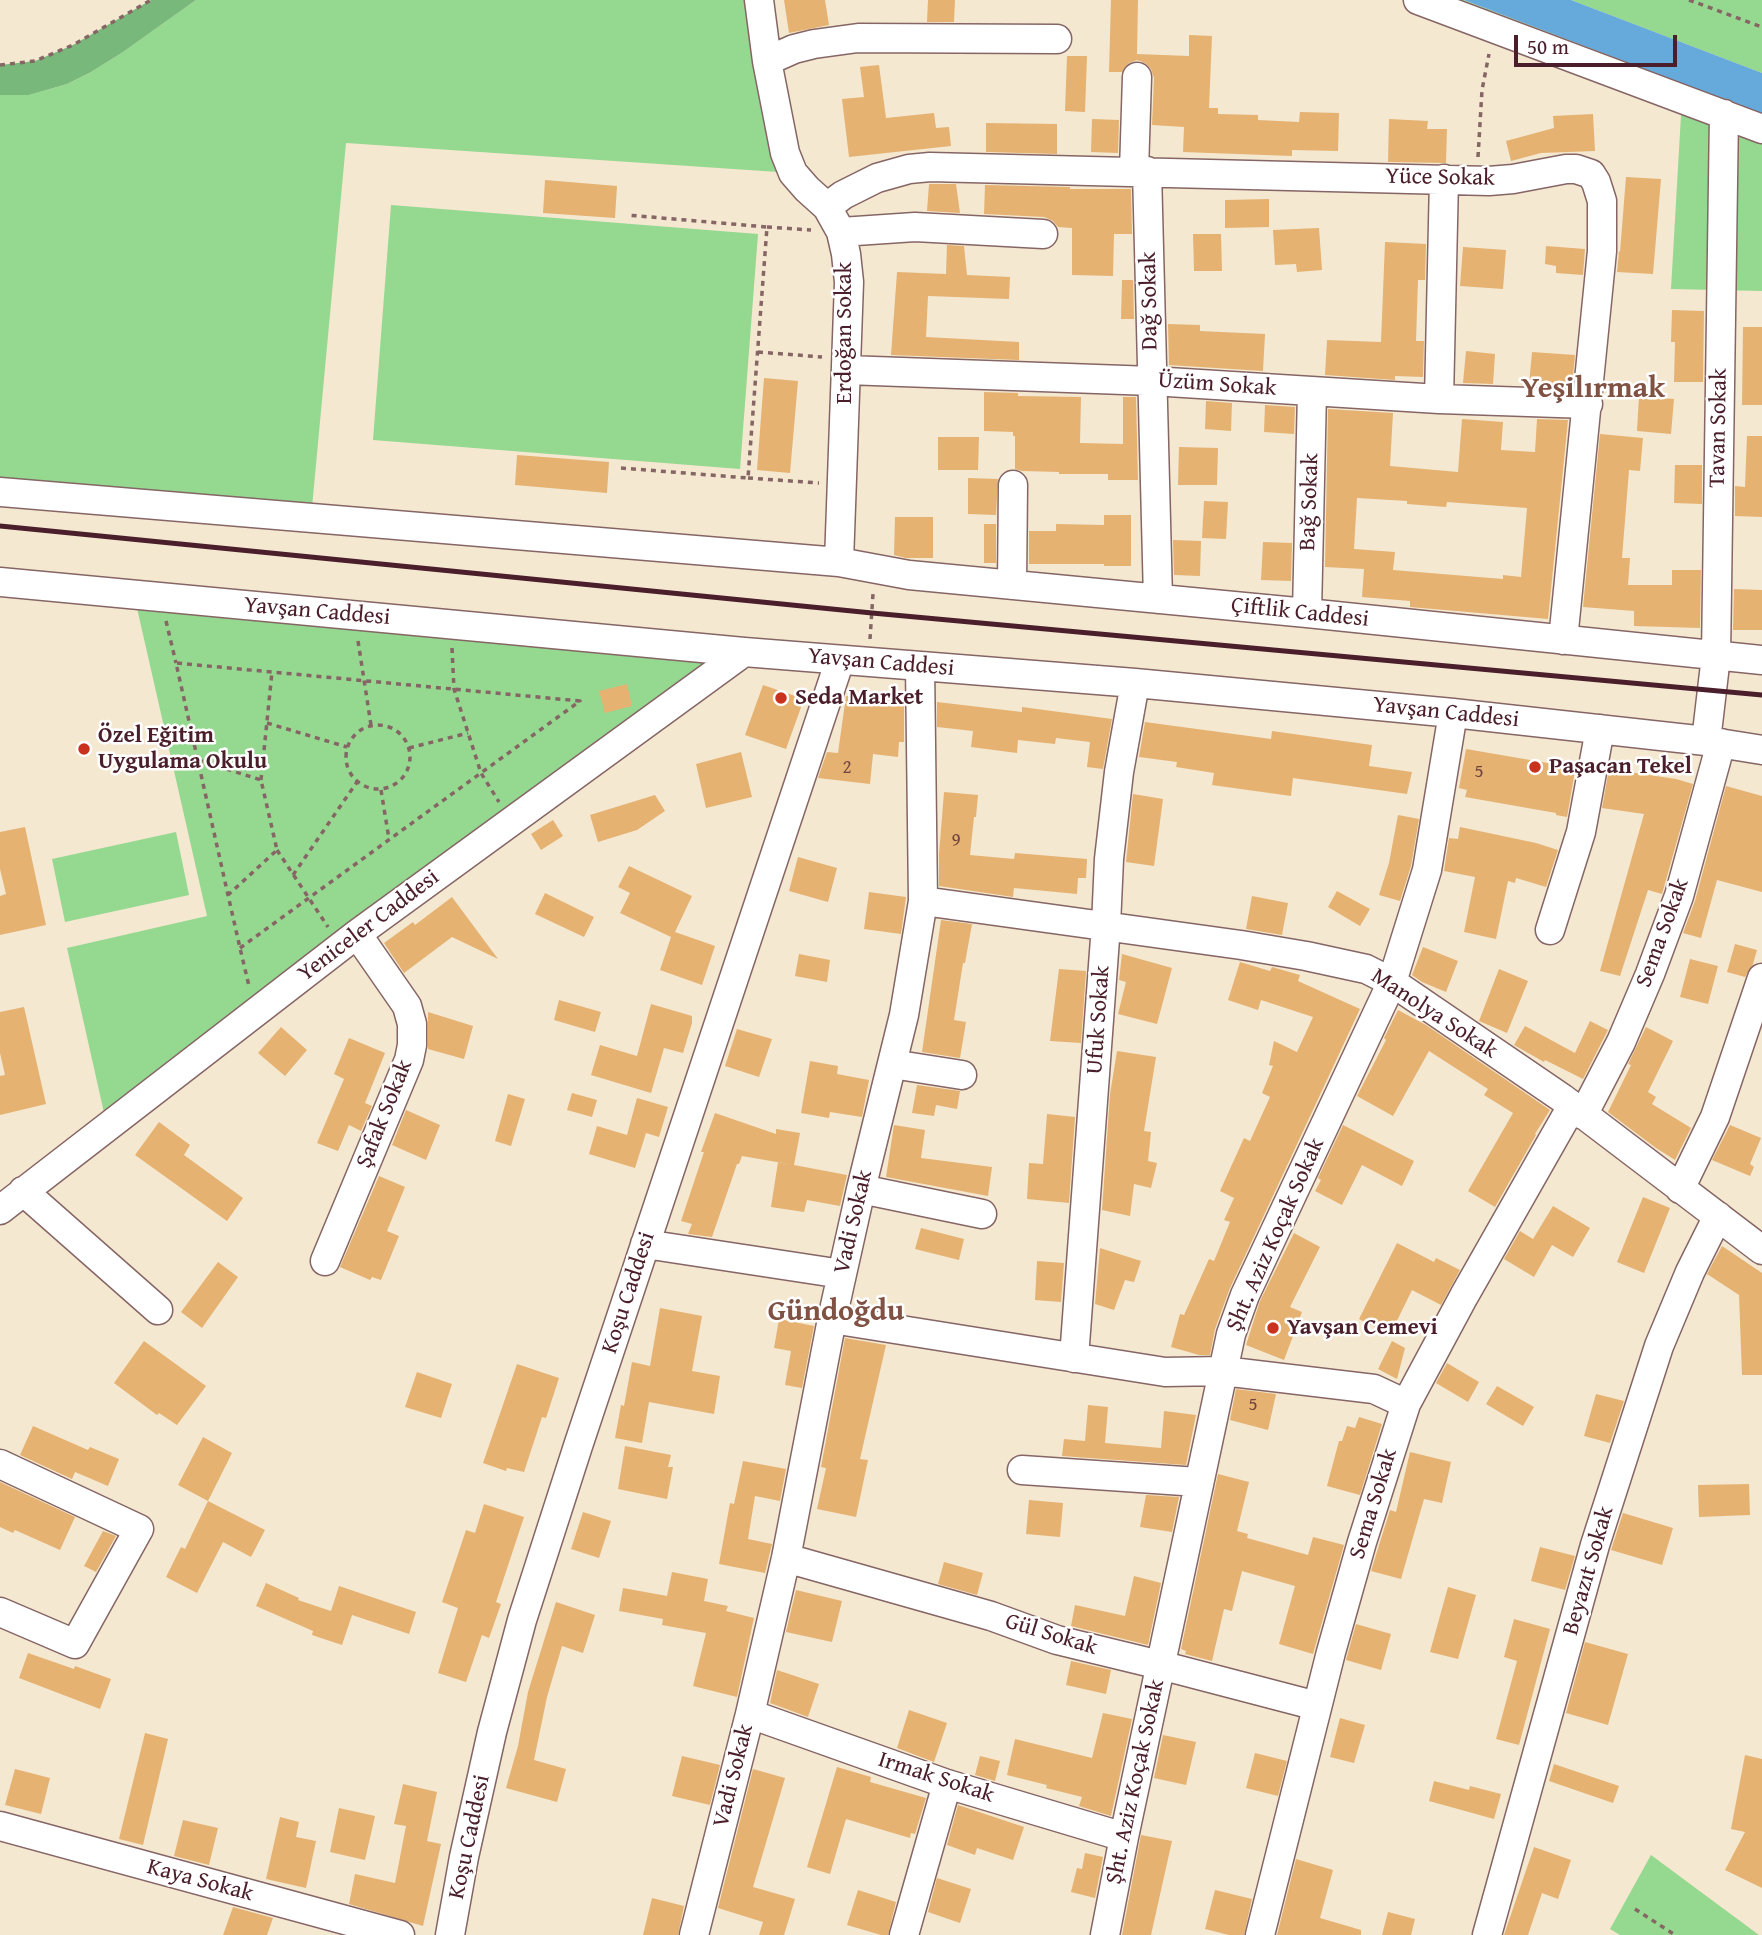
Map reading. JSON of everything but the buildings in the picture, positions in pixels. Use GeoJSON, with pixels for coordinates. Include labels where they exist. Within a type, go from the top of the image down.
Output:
{"type":"FeatureCollection","features":[{"type":"Feature","properties":{"kind":"street","name":"Erdoğan Sokak"},"geometry":{"type":"LineString","coordinates":[[759,0],[767,61],[785,153],[793,173],[827,207],[841,232],[849,282],[839,562]]}},
{"type":"Feature","properties":{"kind":"street"},"geometry":{"type":"LineString","coordinates":[[1418,0],[1762,129]]}},
{"type":"Feature","properties":{"kind":"street"},"geometry":{"type":"LineString","coordinates":[[767,61],[814,44],[858,38],[1058,39]]}},
{"type":"Feature","properties":{"kind":"street","name":"Dağ Sokak"},"geometry":{"type":"LineString","coordinates":[[1137,77],[1152,381],[1158,599]]}},
{"type":"Feature","properties":{"kind":"street","name":"Tavan Sokak"},"geometry":{"type":"LineString","coordinates":[[1714,742],[1724,114]]}},
{"type":"Feature","properties":{"kind":"street","name":"Yüce Sokak"},"geometry":{"type":"LineString","coordinates":[[827,207],[869,181],[909,169],[930,167],[1476,180],[1513,179],[1566,169],[1591,174],[1596,181],[1602,208],[1602,251],[1563,640]]}},
{"type":"Feature","properties":{"kind":"street"},"geometry":{"type":"LineString","coordinates":[[1440,400],[1444,179]]}},
{"type":"Feature","properties":{"kind":"street"},"geometry":{"type":"LineString","coordinates":[[841,232],[915,227],[1043,234]]}},
{"type":"Feature","properties":{"kind":"street","name":"Üzüm Sokak"},"geometry":{"type":"LineString","coordinates":[[846,365],[1440,400],[1588,404]]}},
{"type":"Feature","properties":{"kind":"street","name":"Bağ Sokak"},"geometry":{"type":"LineString","coordinates":[[1307,613],[1312,391]]}},
{"type":"Feature","properties":{"kind":"street"},"geometry":{"type":"LineString","coordinates":[[1012,585],[1013,485]]}},
{"type":"Feature","properties":{"kind":"street","name":"Çiftlik Caddesi"},"geometry":{"type":"LineString","coordinates":[[0,492],[839,562],[909,575],[1762,660]]}},
{"type":"Feature","properties":{"kind":"street","name":"Yavşan Caddesi"},"geometry":{"type":"LineString","coordinates":[[0,582],[744,652],[1135,683],[1453,713],[1714,742],[1762,750]]}},
{"type":"Feature","properties":{"kind":"street","name":"Yeniceler Caddesi"},"geometry":{"type":"LineString","coordinates":[[0,1210],[349,940],[744,652]]}},
{"type":"Feature","properties":{"kind":"street","name":"Koşu Caddesi"},"geometry":{"type":"LineString","coordinates":[[450,1935],[492,1732],[522,1620],[645,1244],[854,661]]}},
{"type":"Feature","properties":{"kind":"street","name":"Vadi Sokak"},"geometry":{"type":"LineString","coordinates":[[694,1935],[786,1558],[832,1319],[904,1014],[923,901],[920,666]]}},
{"type":"Feature","properties":{"kind":"street","name":"Ufuk Sokak"},"geometry":{"type":"LineString","coordinates":[[1074,1358],[1109,859],[1119,772],[1135,683]]}},
{"type":"Feature","properties":{"kind":"street","name":"Şht. Aziz Koçak Sokak"},"geometry":{"type":"LineString","coordinates":[[1105,1935],[1231,1334],[1245,1295],[1392,982],[1427,870],[1453,713]]}},
{"type":"Feature","properties":{"kind":"street"},"geometry":{"type":"LineString","coordinates":[[1550,930],[1581,832],[1600,729]]}},
{"type":"Feature","properties":{"kind":"street","name":"Sema Sokak"},"geometry":{"type":"LineString","coordinates":[[1260,1935],[1317,1706],[1362,1542],[1406,1404],[1464,1296],[1621,1042],[1679,896],[1714,742]]}},
{"type":"Feature","properties":{"kind":"street","name":"Manolya Sokak"},"geometry":{"type":"LineString","coordinates":[[923,901],[1106,925],[1306,956],[1366,970],[1392,982],[1578,1111],[1762,1250]]}},
{"type":"Feature","properties":{"kind":"street","name":"Şafak Sokak"},"geometry":{"type":"LineString","coordinates":[[325,1261],[409,1060],[412,1045],[412,1024],[407,1006],[349,940]]}},
{"type":"Feature","properties":{"kind":"street"},"geometry":{"type":"LineString","coordinates":[[1680,1188],[1714,1117],[1762,978]]}},
{"type":"Feature","properties":{"kind":"street"},"geometry":{"type":"LineString","coordinates":[[892,1064],[962,1075]]}},
{"type":"Feature","properties":{"kind":"street"},"geometry":{"type":"LineString","coordinates":[[861,1189],[982,1214]]}},
{"type":"Feature","properties":{"kind":"street"},"geometry":{"type":"LineString","coordinates":[[23,1191],[158,1310]]}},
{"type":"Feature","properties":{"kind":"street","name":"Beyazıt Sokak"},"geometry":{"type":"LineString","coordinates":[[1487,1935],[1595,1545],[1660,1346],[1690,1272],[1718,1216]]}},
{"type":"Feature","properties":{"kind":"street"},"geometry":{"type":"LineString","coordinates":[[645,1244],[842,1274]]}},
{"type":"Feature","properties":{"kind":"street"},"geometry":{"type":"LineString","coordinates":[[832,1319],[1165,1372],[1223,1371],[1374,1389],[1406,1404]]}},
{"type":"Feature","properties":{"kind":"street"},"geometry":{"type":"LineString","coordinates":[[0,1464],[138,1529],[75,1644],[0,1612]]}},
{"type":"Feature","properties":{"kind":"street"},"geometry":{"type":"LineString","coordinates":[[1022,1470],[1198,1482]]}},
{"type":"Feature","properties":{"kind":"street","name":"Gül Sokak"},"geometry":{"type":"LineString","coordinates":[[786,1558],[991,1616],[1057,1640],[1317,1706]]}},
{"type":"Feature","properties":{"kind":"street","name":"Irmak Sokak"},"geometry":{"type":"LineString","coordinates":[[750,1714],[947,1784],[1124,1836]]}},
{"type":"Feature","properties":{"kind":"street"},"geometry":{"type":"LineString","coordinates":[[904,1935],[947,1784]]}},
{"type":"Feature","properties":{"kind":"street","name":"Kaya Sokak"},"geometry":{"type":"LineString","coordinates":[[0,1826],[400,1935]]}},
{"type":"Feature","properties":{"kind":"path"},"geometry":{"type":"LineString","coordinates":[[0,65],[35,61],[73,45],[151,0]]}},
{"type":"Feature","properties":{"kind":"path"},"geometry":{"type":"LineString","coordinates":[[1689,0],[1762,27]]}},
{"type":"Feature","properties":{"kind":"path"},"geometry":{"type":"LineString","coordinates":[[1476,180],[1482,90],[1496,29]]}},
{"type":"Feature","properties":{"kind":"path"},"geometry":{"type":"LineString","coordinates":[[627,215],[841,232]]}},
{"type":"Feature","properties":{"kind":"path"},"geometry":{"type":"LineString","coordinates":[[748,478],[767,226]]}},
{"type":"Feature","properties":{"kind":"path"},"geometry":{"type":"LineString","coordinates":[[758,352],[846,365]]}},
{"type":"Feature","properties":{"kind":"path"},"geometry":{"type":"LineString","coordinates":[[621,468],[842,485]]}},
{"type":"Feature","properties":{"kind":"path"},"geometry":{"type":"LineString","coordinates":[[854,661],[875,569]]}},
{"type":"Feature","properties":{"kind":"path"},"geometry":{"type":"LineString","coordinates":[[161,597],[255,1012]]}},
{"type":"Feature","properties":{"kind":"path"},"geometry":{"type":"LineString","coordinates":[[354,615],[371,725]]}},
{"type":"Feature","properties":{"kind":"path"},"geometry":{"type":"LineString","coordinates":[[451,625],[454,689],[481,773],[512,821]]}},
{"type":"Feature","properties":{"kind":"path"},"geometry":{"type":"LineString","coordinates":[[176,663],[580,701],[240,947]]}},
{"type":"Feature","properties":{"kind":"path"},"geometry":{"type":"LineString","coordinates":[[272,672],[261,780],[277,850],[308,898],[349,940]]}},
{"type":"Feature","properties":{"kind":"path"},"geometry":{"type":"LineString","coordinates":[[267,723],[347,747]]}},
{"type":"Feature","properties":{"kind":"path"},"geometry":{"type":"LineString","coordinates":[[371,725],[394,729],[409,748],[407,772],[396,784],[381,789],[368,788],[357,782],[347,766],[347,747],[354,735],[371,725]]}},
{"type":"Feature","properties":{"kind":"path"},"geometry":{"type":"LineString","coordinates":[[409,748],[468,733]]}},
{"type":"Feature","properties":{"kind":"path"},"geometry":{"type":"LineString","coordinates":[[198,761],[261,780]]}},
{"type":"Feature","properties":{"kind":"path"},"geometry":{"type":"LineString","coordinates":[[293,875],[357,782]]}},
{"type":"Feature","properties":{"kind":"path"},"geometry":{"type":"LineString","coordinates":[[381,789],[389,839]]}},
{"type":"Feature","properties":{"kind":"path"},"geometry":{"type":"LineString","coordinates":[[228,895],[277,850]]}},
{"type":"Feature","properties":{"kind":"path"},"geometry":{"type":"LineString","coordinates":[[1635,1909],[1675,1935]]}},
{"type":"Feature","properties":{"kind":"green space"},"geometry":{"type":"Polygon","coordinates":[[[151,0],[196,0],[123,52],[67,84],[29,95],[0,95],[0,65],[35,61],[73,45],[151,0]]]}},
{"type":"Feature","properties":{"kind":"green space"},"geometry":{"type":"Polygon","coordinates":[[[196,0],[759,0],[793,173],[346,143],[311,518],[0,492],[0,95],[29,95],[67,84],[123,52],[196,0]]]}},
{"type":"Feature","properties":{"kind":"green space"},"geometry":{"type":"Polygon","coordinates":[[[1418,0],[1464,0],[1762,114],[1762,291],[1671,289],[1682,98],[1418,0]]]}},
{"type":"Feature","properties":{"kind":"green space"},"geometry":{"type":"Polygon","coordinates":[[[1571,0],[1762,0],[1762,73],[1571,0]]]}},
{"type":"Feature","properties":{"kind":"green space"},"geometry":{"type":"Polygon","coordinates":[[[391,205],[758,234],[740,469],[373,440],[391,205]]]}},
{"type":"Feature","properties":{"kind":"green space"},"geometry":{"type":"Polygon","coordinates":[[[134,595],[744,652],[107,1126],[67,948],[207,916],[134,595]]]}},
{"type":"Feature","properties":{"kind":"green space"},"geometry":{"type":"Polygon","coordinates":[[[176,832],[189,895],[65,922],[52,859],[176,832]]]}},
{"type":"Feature","properties":{"kind":"green space"},"geometry":{"type":"Polygon","coordinates":[[[1651,1855],[1759,1935],[1620,1935],[1610,1929],[1651,1855]]]}},
{"type":"Feature","properties":{"kind":"water"},"geometry":{"type":"Polygon","coordinates":[[[1464,0],[1571,0],[1762,73],[1762,114],[1464,0]]]}},
{"type":"Feature","properties":{"kind":"railway"},"geometry":{"type":"LineString","coordinates":[[0,526],[872,613],[1762,695]]}},
{"type":"Feature","properties":{"kind":"place","name":"Seda Market"},"geometry":{"type":"Point","coordinates":[781,698]}},
{"type":"Feature","properties":{"kind":"place","name":"Özel Eğitim Uygulama Okulu"},"geometry":{"type":"Point","coordinates":[84,749]}},
{"type":"Feature","properties":{"kind":"place","name":"Paşacan Tekel"},"geometry":{"type":"Point","coordinates":[1535,767]}},
{"type":"Feature","properties":{"kind":"place","name":"Yavşan Cemevi"},"geometry":{"type":"Point","coordinates":[1273,1328]}},
{"type":"Feature","properties":{"kind":"district","name":"Yeşilırmak"},"geometry":{"type":"Point","coordinates":[1593,389]}},
{"type":"Feature","properties":{"kind":"district","name":"Gündoğdu"},"geometry":{"type":"Point","coordinates":[836,1312]}}]}
